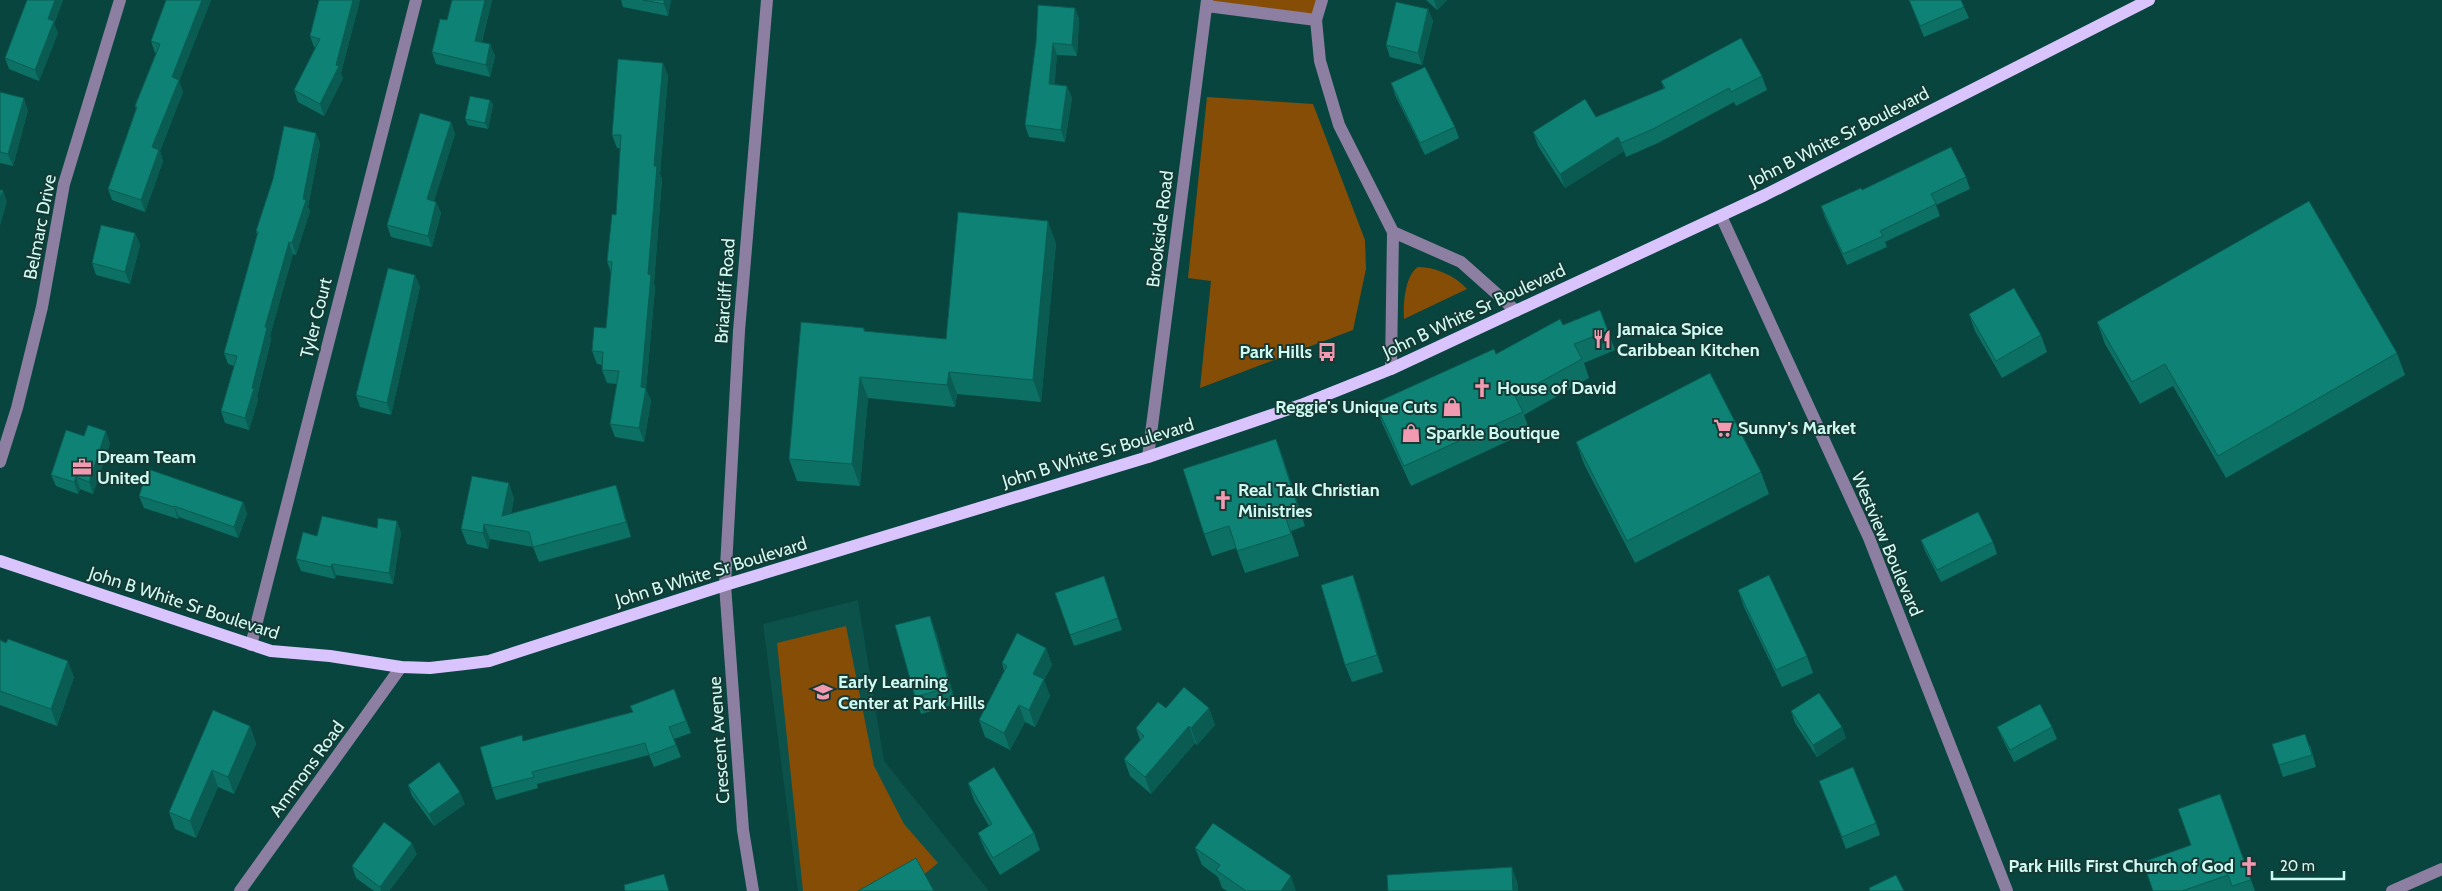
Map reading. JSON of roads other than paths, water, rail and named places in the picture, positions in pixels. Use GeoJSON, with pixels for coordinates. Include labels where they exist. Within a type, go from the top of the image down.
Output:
{"type":"FeatureCollection","features":[{"type":"Feature","properties":{"kind":"main road","name":"John B White Sr Boulevard"},"geometry":{"type":"LineString","coordinates":[[0,561],[272,651],[330,656],[401,667],[430,668],[489,661],[724,585],[1148,457],[1300,406],[1391,369],[1722,216],[2149,0]]}},
{"type":"Feature","properties":{"kind":"street","name":"Belmarc Drive"},"geometry":{"type":"LineString","coordinates":[[0,462],[17,408],[42,307],[64,184],[120,0]]}},
{"type":"Feature","properties":{"kind":"street","name":"Tyler Court"},"geometry":{"type":"LineString","coordinates":[[251,645],[416,0]]}},
{"type":"Feature","properties":{"kind":"street","name":"Briarcliff Road"},"geometry":{"type":"LineString","coordinates":[[724,585],[740,321],[767,0]]}},
{"type":"Feature","properties":{"kind":"street"},"geometry":{"type":"LineString","coordinates":[[1322,0],[1316,20],[1320,61],[1339,125],[1393,232],[1391,369]]}},
{"type":"Feature","properties":{"kind":"street","name":"Brookside Road"},"geometry":{"type":"LineString","coordinates":[[1148,457],[1207,3],[1316,20]]}},
{"type":"Feature","properties":{"kind":"street","name":"Westview Boulevard"},"geometry":{"type":"LineString","coordinates":[[1722,216],[1869,538],[2007,891]]}},
{"type":"Feature","properties":{"kind":"street"},"geometry":{"type":"LineString","coordinates":[[1393,232],[1461,262],[1516,311]]}},
{"type":"Feature","properties":{"kind":"street","name":"Crescent Avenue"},"geometry":{"type":"LineString","coordinates":[[724,585],[742,830],[753,891]]}},
{"type":"Feature","properties":{"kind":"street","name":"Ammons Road"},"geometry":{"type":"LineString","coordinates":[[240,891],[401,667]]}},
{"type":"Feature","properties":{"kind":"street"},"geometry":{"type":"LineString","coordinates":[[2392,891],[2442,869]]}},
{"type":"Feature","properties":{"kind":"place","name":"Jamaica Spice Caribbean Kitchen"},"geometry":{"type":"Point","coordinates":[1602,339]}},
{"type":"Feature","properties":{"kind":"place","name":"Park Hills"},"geometry":{"type":"Point","coordinates":[1327,352]}},
{"type":"Feature","properties":{"kind":"place","name":"House of David"},"geometry":{"type":"Point","coordinates":[1482,388]}},
{"type":"Feature","properties":{"kind":"place","name":"Reggie's Unique Cuts"},"geometry":{"type":"Point","coordinates":[1452,407]}},
{"type":"Feature","properties":{"kind":"place","name":"Sunny's Market"},"geometry":{"type":"Point","coordinates":[1723,428]}},
{"type":"Feature","properties":{"kind":"place","name":"Sparkle Boutique"},"geometry":{"type":"Point","coordinates":[1411,433]}},
{"type":"Feature","properties":{"kind":"place","name":"Dream Team United"},"geometry":{"type":"Point","coordinates":[82,467]}},
{"type":"Feature","properties":{"kind":"place","name":"Real Talk Christian Ministries"},"geometry":{"type":"Point","coordinates":[1223,500]}},
{"type":"Feature","properties":{"kind":"place","name":"Early Learning Center at Park Hills"},"geometry":{"type":"Point","coordinates":[823,692]}},
{"type":"Feature","properties":{"kind":"place","name":"Park Hills First Church of God"},"geometry":{"type":"Point","coordinates":[2249,866]}}]}
